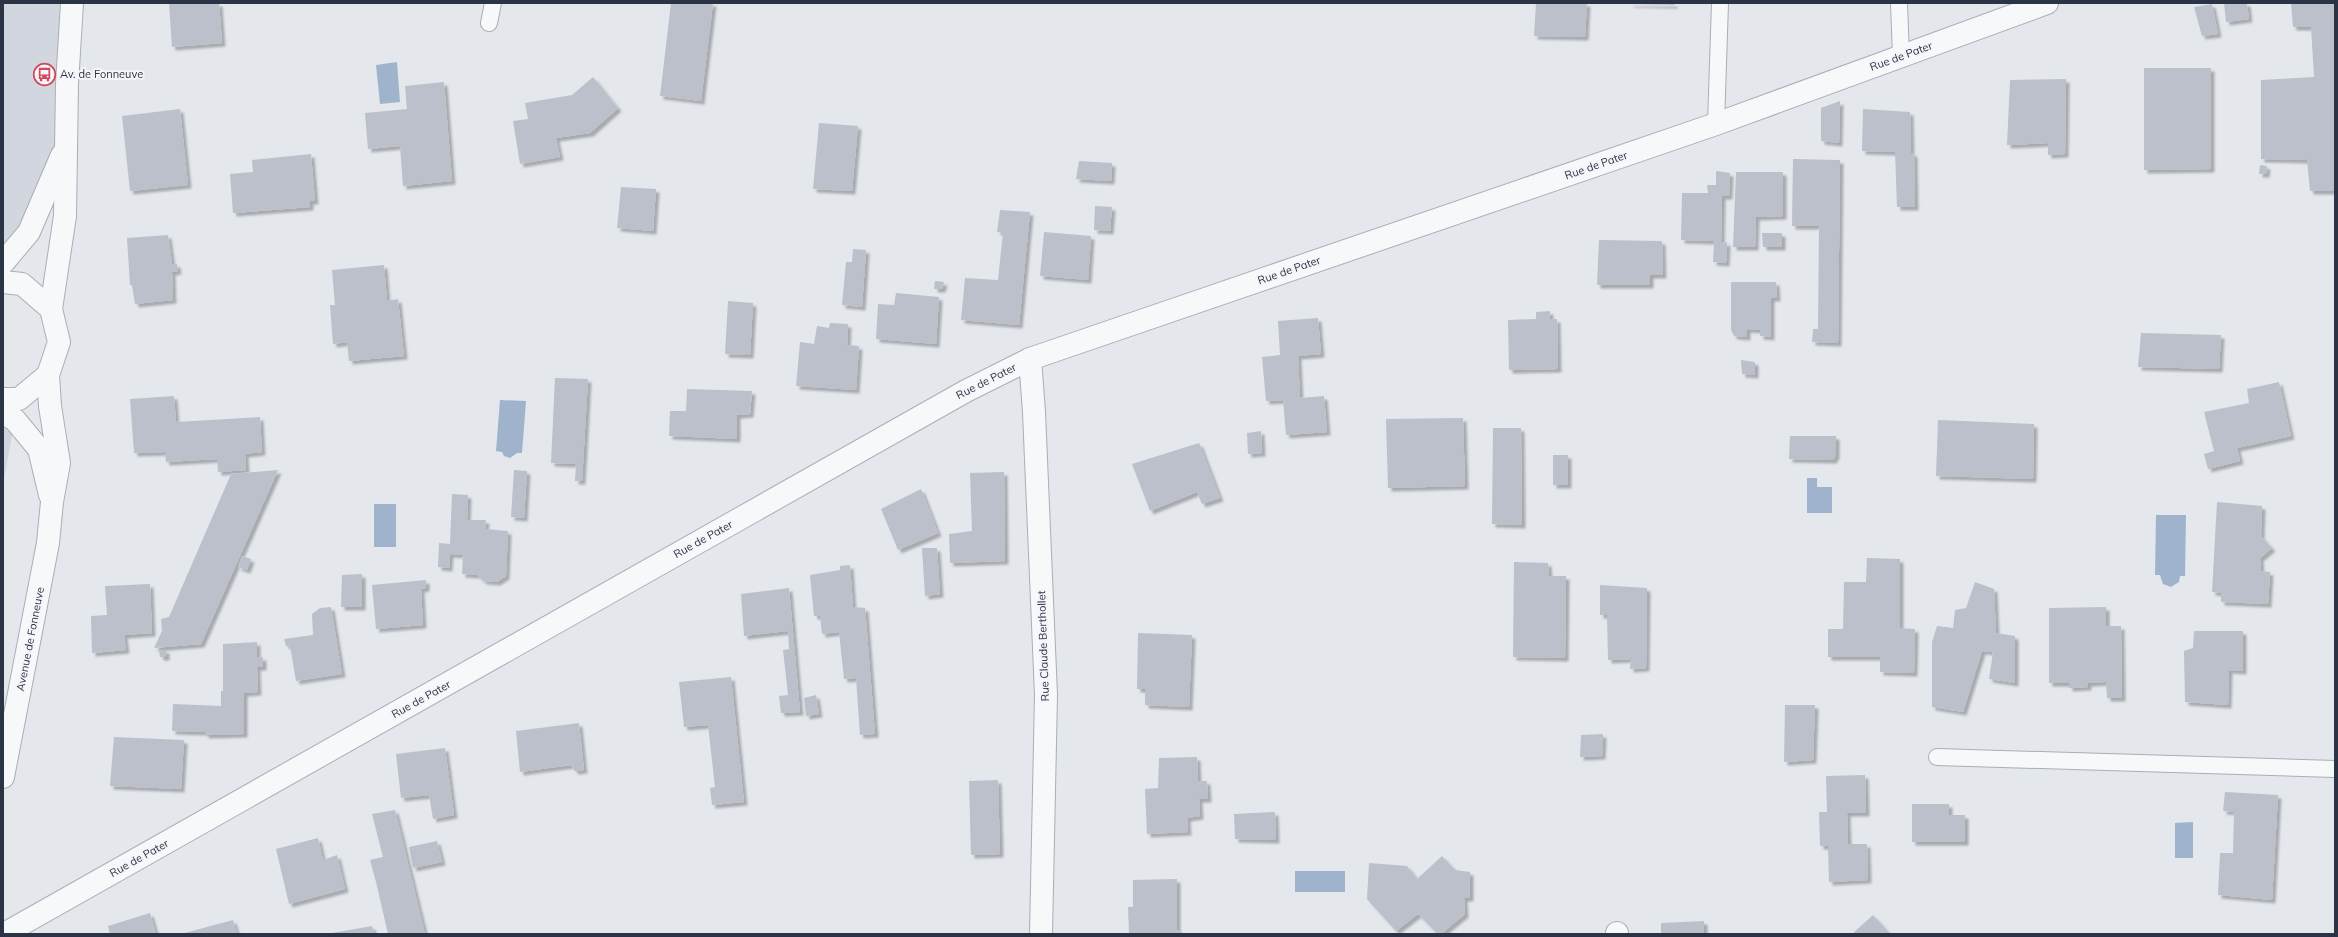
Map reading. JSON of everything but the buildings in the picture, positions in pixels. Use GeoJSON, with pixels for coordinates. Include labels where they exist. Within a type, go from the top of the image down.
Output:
{"type":"FeatureCollection","features":[{"type":"Feature","properties":{"kind":"street","name":"Avenue de Fonneuve"},"geometry":{"type":"LineString","coordinates":[[3,776],[48,543],[52,502],[59,463],[50,406],[48,375],[59,342],[51,309],[65,216],[67,84],[72,3]]}},
{"type":"Feature","properties":{"kind":"street","name":"Rue de Pater"},"geometry":{"type":"LineString","coordinates":[[4,934],[966,391],[1030,359],[1716,124],[2047,3]]}},
{"type":"Feature","properties":{"kind":"street","name":"Avenue de Fonneuve"},"geometry":{"type":"LineString","coordinates":[[3,263],[30,232],[67,145]]}},
{"type":"Feature","properties":{"kind":"street"},"geometry":{"type":"LineString","coordinates":[[3,282],[22,284],[51,309]]}},
{"type":"Feature","properties":{"kind":"street","name":"Rue Claude Berthollet"},"geometry":{"type":"LineString","coordinates":[[1030,359],[1034,412],[1046,695],[1041,934]]}},
{"type":"Feature","properties":{"kind":"street"},"geometry":{"type":"LineString","coordinates":[[3,399],[19,399],[48,375]]}},
{"type":"Feature","properties":{"kind":"street","name":"Avenue de Fonneuve"},"geometry":{"type":"LineString","coordinates":[[3,413],[15,420],[39,449],[52,502]]}},
{"type":"Feature","properties":{"kind":"lane"},"geometry":{"type":"LineString","coordinates":[[489,23],[493,3]]}},
{"type":"Feature","properties":{"kind":"lane"},"geometry":{"type":"LineString","coordinates":[[1716,124],[1720,3]]}},
{"type":"Feature","properties":{"kind":"lane"},"geometry":{"type":"LineString","coordinates":[[1899,3],[1901,57]]}},
{"type":"Feature","properties":{"kind":"lane"},"geometry":{"type":"LineString","coordinates":[[1937,757],[2335,769]]}},
{"type":"Feature","properties":{"kind":"shaded area"},"geometry":{"type":"Polygon","coordinates":[[[3,3],[78,3],[67,145],[3,261],[3,3]]]}},
{"type":"Feature","properties":{"kind":"shaded area"},"geometry":{"type":"Polygon","coordinates":[[[3,413],[15,420],[3,484],[3,413]]]}},
{"type":"Feature","properties":{"kind":"water"},"geometry":{"type":"Polygon","coordinates":[[[397,62],[400,102],[380,104],[376,65],[397,62]]]}},
{"type":"Feature","properties":{"kind":"water"},"geometry":{"type":"Polygon","coordinates":[[[500,400],[526,401],[522,453],[517,453],[510,458],[504,456],[502,452],[496,451],[500,400]]]}},
{"type":"Feature","properties":{"kind":"water"},"geometry":{"type":"Polygon","coordinates":[[[1807,478],[1817,478],[1817,487],[1832,487],[1832,513],[1807,513],[1807,478]]]}},
{"type":"Feature","properties":{"kind":"water"},"geometry":{"type":"Polygon","coordinates":[[[374,504],[396,504],[396,547],[374,547],[374,504]]]}},
{"type":"Feature","properties":{"kind":"water"},"geometry":{"type":"Polygon","coordinates":[[[2156,515],[2186,515],[2185,576],[2180,576],[2179,582],[2171,587],[2163,584],[2160,575],[2155,575],[2156,515]]]}},
{"type":"Feature","properties":{"kind":"water"},"geometry":{"type":"Polygon","coordinates":[[[2193,822],[2193,858],[2175,858],[2175,823],[2193,822]]]}},
{"type":"Feature","properties":{"kind":"water"},"geometry":{"type":"Polygon","coordinates":[[[1295,871],[1345,871],[1345,892],[1295,892],[1295,871]]]}},
{"type":"Feature","properties":{"kind":"place","name":"Av. de Fonneuve"},"geometry":{"type":"Point","coordinates":[44,74]}}]}
